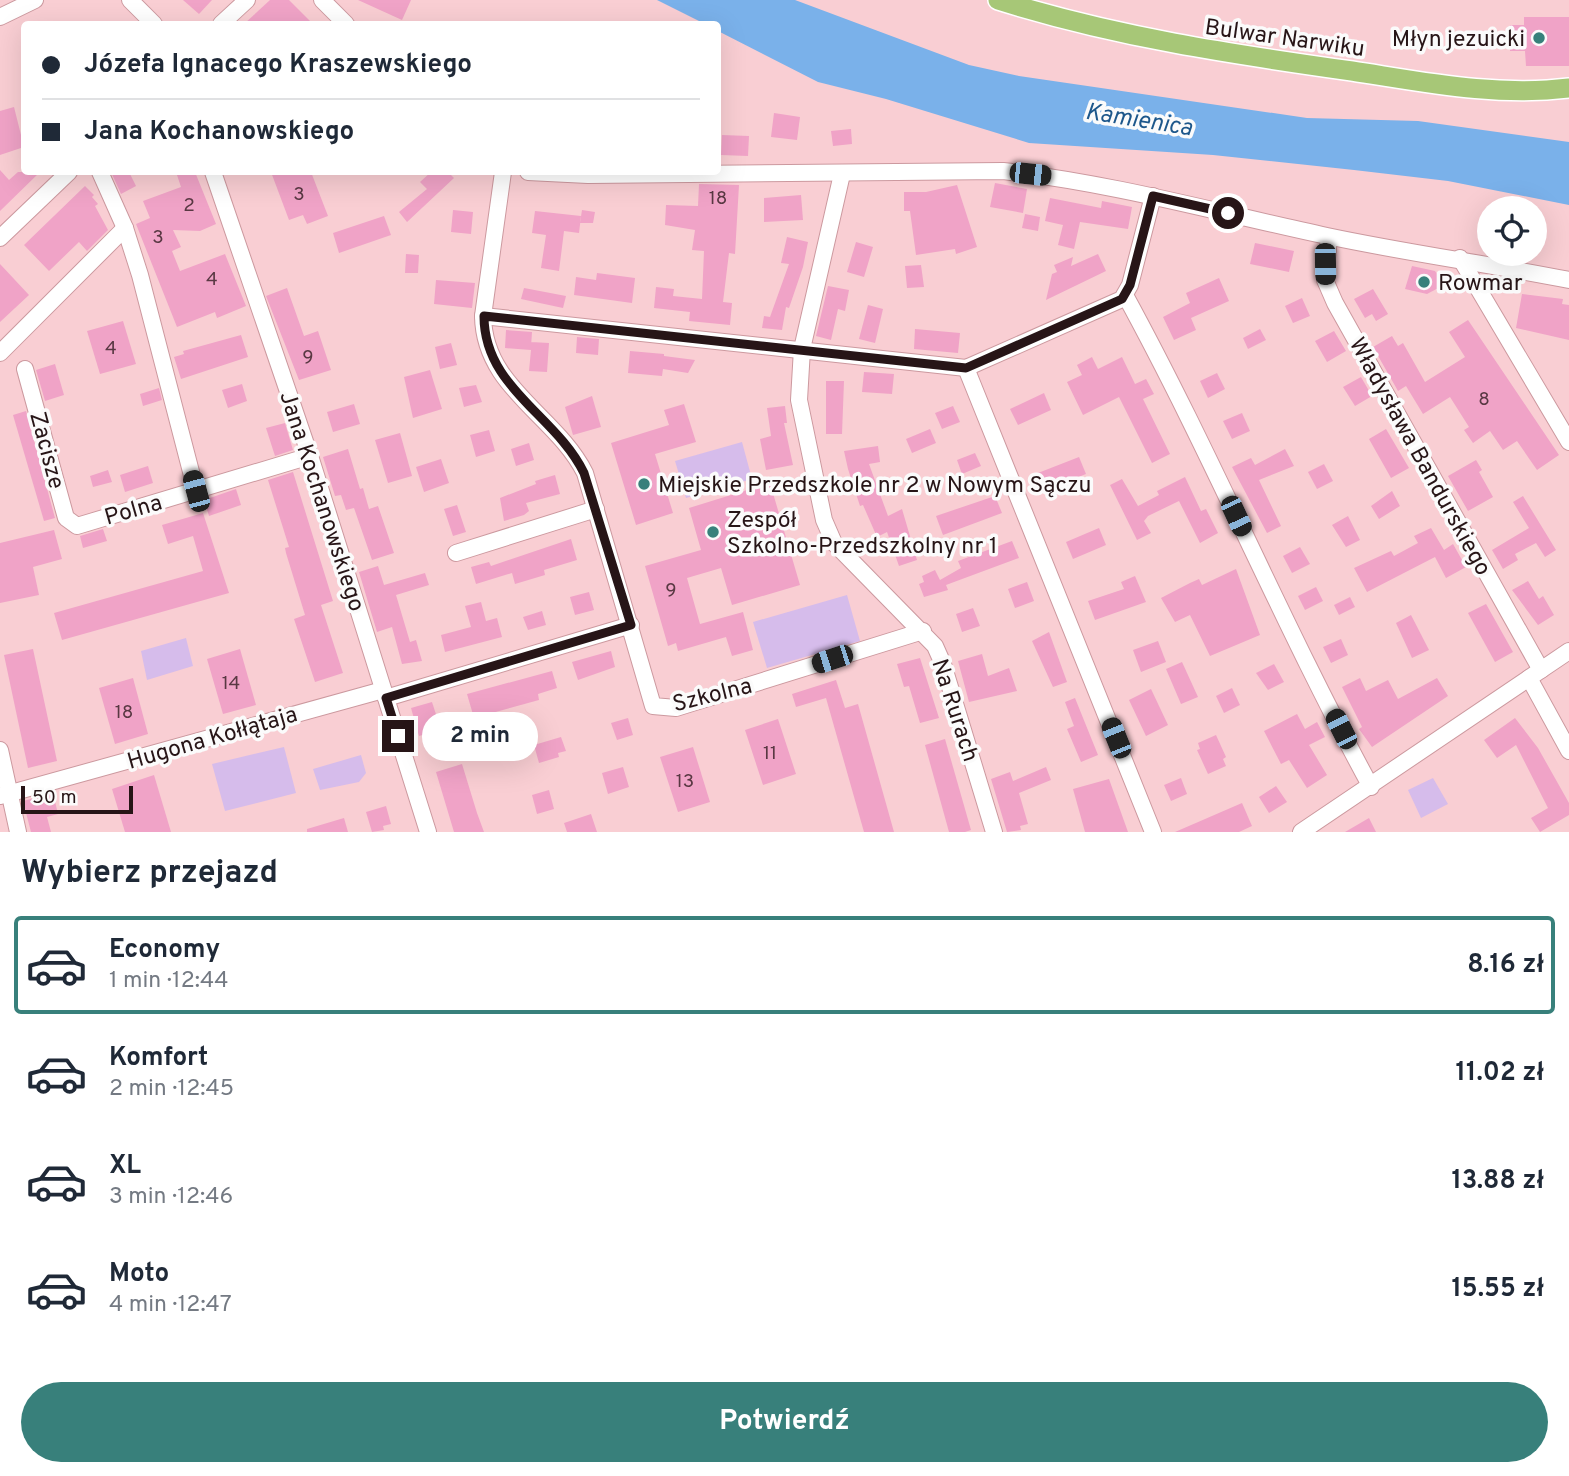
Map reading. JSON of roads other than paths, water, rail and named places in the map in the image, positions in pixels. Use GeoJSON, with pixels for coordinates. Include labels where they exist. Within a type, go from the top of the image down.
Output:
{"type":"FeatureCollection","features":[{"type":"Feature","properties":{"kind":"main road","name":"Bulwar Narwiku"},"geometry":{"type":"LineString","coordinates":[[998,0],[1086,26],[1180,46],[1466,88],[1533,92],[1569,88]]}},
{"type":"Feature","properties":{"kind":"street"},"geometry":{"type":"LineString","coordinates":[[0,17],[35,0]]}},
{"type":"Feature","properties":{"kind":"street"},"geometry":{"type":"LineString","coordinates":[[130,0],[152,21]]}},
{"type":"Feature","properties":{"kind":"street"},"geometry":{"type":"LineString","coordinates":[[224,21],[247,0]]}},
{"type":"Feature","properties":{"kind":"street"},"geometry":{"type":"LineString","coordinates":[[322,0],[343,21]]}},
{"type":"Feature","properties":{"kind":"street"},"geometry":{"type":"LineString","coordinates":[[721,174],[1003,171],[1057,177],[1153,196],[1329,237],[1460,258],[1569,280]]}},
{"type":"Feature","properties":{"kind":"street","name":"Na Rurach"},"geometry":{"type":"LineString","coordinates":[[842,174],[802,349],[799,400],[824,520],[834,543],[923,631],[943,663],[994,832]]}},
{"type":"Feature","properties":{"kind":"street"},"geometry":{"type":"LineString","coordinates":[[0,238],[66,175]]}},
{"type":"Feature","properties":{"kind":"street"},"geometry":{"type":"LineString","coordinates":[[101,175],[125,228],[196,491]]}},
{"type":"Feature","properties":{"kind":"street","name":"Jana Kochanowskiego"},"geometry":{"type":"LineString","coordinates":[[214,175],[310,456],[427,832]]}},
{"type":"Feature","properties":{"kind":"street","name":"Szkolna"},"geometry":{"type":"LineString","coordinates":[[503,175],[484,316],[489,354],[499,371],[573,453],[584,473],[653,706],[671,709],[923,631]]}},
{"type":"Feature","properties":{"kind":"street"},"geometry":{"type":"LineString","coordinates":[[1153,196],[1125,295],[1171,379],[1257,561],[1371,787]]}},
{"type":"Feature","properties":{"kind":"street"},"geometry":{"type":"LineString","coordinates":[[0,353],[125,228]]}},
{"type":"Feature","properties":{"kind":"street","name":"Władysława Bandurskiego"},"geometry":{"type":"LineString","coordinates":[[1329,237],[1325,280],[1335,303],[1535,674],[1569,751]]}},
{"type":"Feature","properties":{"kind":"street"},"geometry":{"type":"LineString","coordinates":[[1460,258],[1569,442]]}},
{"type":"Feature","properties":{"kind":"street"},"geometry":{"type":"LineString","coordinates":[[484,316],[966,368],[1125,295]]}},
{"type":"Feature","properties":{"kind":"street"},"geometry":{"type":"LineString","coordinates":[[966,368],[1153,832]]}},
{"type":"Feature","properties":{"kind":"street","name":"Zacisze"},"geometry":{"type":"LineString","coordinates":[[25,369],[66,518],[77,526]]}},
{"type":"Feature","properties":{"kind":"street","name":"Polna"},"geometry":{"type":"LineString","coordinates":[[77,526],[310,456]]}},
{"type":"Feature","properties":{"kind":"street"},"geometry":{"type":"LineString","coordinates":[[456,554],[596,509]]}},
{"type":"Feature","properties":{"kind":"street","name":"Hugona Kołłątaja"},"geometry":{"type":"LineString","coordinates":[[5,795],[631,625]]}},
{"type":"Feature","properties":{"kind":"street"},"geometry":{"type":"LineString","coordinates":[[1301,832],[1322,827],[1371,787],[1569,651]]}},
{"type":"Feature","properties":{"kind":"street"},"geometry":{"type":"LineString","coordinates":[[0,750],[5,795],[18,832]]}},
{"type":"Feature","properties":{"kind":"water","name":"Kamienica"},"geometry":{"type":"Polygon","coordinates":[[[657,0],[795,0],[969,65],[1019,76],[1307,118],[1418,121],[1569,142],[1569,205],[1547,201],[1547,196],[1524,196],[1448,181],[1354,170],[1213,155],[1029,143],[886,99],[818,82],[721,33],[721,21],[699,21],[657,0]]]}},
{"type":"Feature","properties":{"kind":"place","name":"Młyn jezuicki"},"geometry":{"type":"Point","coordinates":[1539,38]}},
{"type":"Feature","properties":{"kind":"place","name":"Rowmar"},"geometry":{"type":"Point","coordinates":[1424,282]}},
{"type":"Feature","properties":{"kind":"place","name":"Miejskie Przedszkole nr 2 w Nowym Sączu"},"geometry":{"type":"Point","coordinates":[644,484]}},
{"type":"Feature","properties":{"kind":"place","name":"Zespół Szkolno-Przedszkolny nr 1"},"geometry":{"type":"Point","coordinates":[713,532]}}]}
